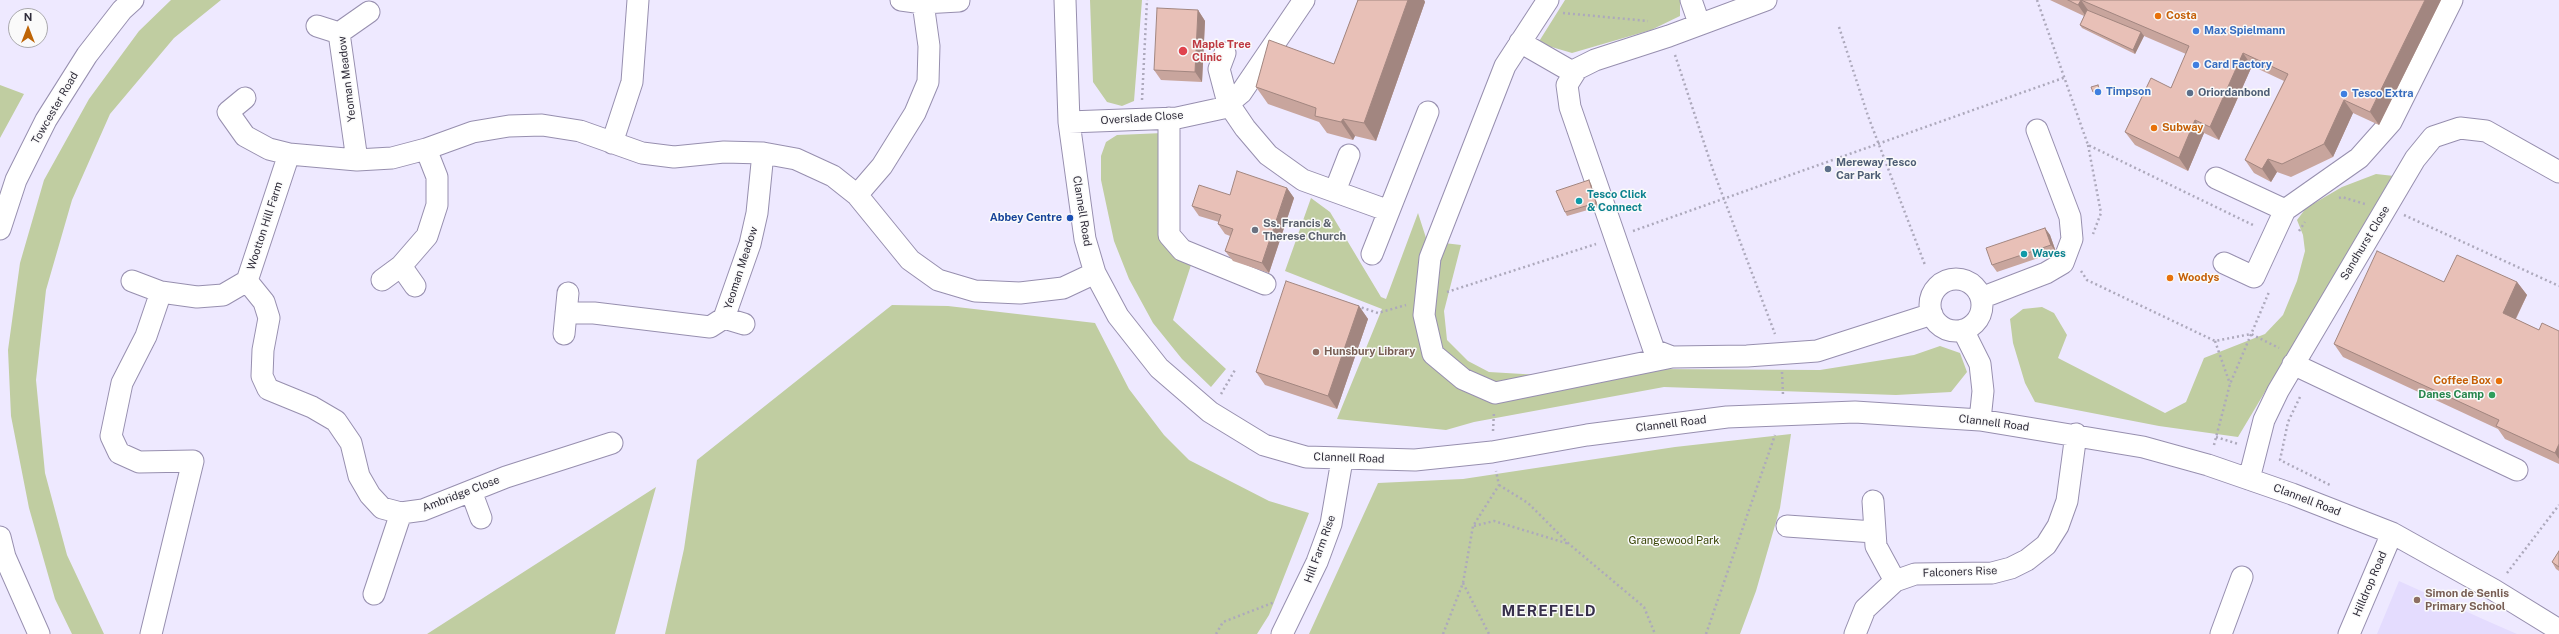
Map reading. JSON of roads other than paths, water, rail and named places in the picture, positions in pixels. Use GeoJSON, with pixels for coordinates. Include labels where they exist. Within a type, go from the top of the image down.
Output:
{"type":"FeatureCollection","features":[{"type":"Feature","properties":{"kind":"street","name":"Towcester Road"},"geometry":{"type":"LineString","coordinates":[[0,229],[16,180],[46,120],[87,55],[122,10],[133,0]]}},
{"type":"Feature","properties":{"kind":"street"},"geometry":{"type":"LineString","coordinates":[[612,143],[632,82],[638,0]]}},
{"type":"Feature","properties":{"kind":"street"},"geometry":{"type":"LineString","coordinates":[[901,0],[923,3],[959,1]]}},
{"type":"Feature","properties":{"kind":"street","name":"Clannell Road"},"geometry":{"type":"LineString","coordinates":[[1065,0],[1069,122],[1085,239],[1095,273],[1118,316],[1159,368],[1210,412],[1264,445],[1306,457],[1342,460],[1415,460],[1492,452],[1587,435],[1727,417],[1855,412],[1980,420],[2076,434],[2143,447],[2208,465],[2250,479],[2392,533],[2500,578],[2559,630]]}},
{"type":"Feature","properties":{"kind":"street"},"geometry":{"type":"LineString","coordinates":[[1691,0],[1699,23]]}},
{"type":"Feature","properties":{"kind":"street"},"geometry":{"type":"LineString","coordinates":[[1672,357],[1654,350],[1641,318],[1570,107],[1567,85],[1577,69],[1595,60],[1669,36],[1699,23],[1766,0]]}},
{"type":"Feature","properties":{"kind":"street"},"geometry":{"type":"LineString","coordinates":[[2224,263],[2254,277],[2285,210],[2359,158],[2391,122],[2452,0]]}},
{"type":"Feature","properties":{"kind":"street","name":"Overslade Close"},"geometry":{"type":"LineString","coordinates":[[1069,122],[1169,118],[1223,108],[1241,92],[1268,56],[1300,1]]}},
{"type":"Feature","properties":{"kind":"street"},"geometry":{"type":"LineString","coordinates":[[857,195],[882,166],[915,113],[928,82],[929,46],[923,3]]}},
{"type":"Feature","properties":{"kind":"street"},"geometry":{"type":"LineString","coordinates":[[1544,6],[1505,66],[1430,258],[1424,315],[1433,354],[1463,379],[1495,393],[1672,357],[1781,354],[1817,351],[1932,314]]}},
{"type":"Feature","properties":{"kind":"street","name":"Yeoman Meadow"},"geometry":{"type":"LineString","coordinates":[[357,160],[339,33],[369,12]]}},
{"type":"Feature","properties":{"kind":"street"},"geometry":{"type":"LineString","coordinates":[[317,26],[339,33]]}},
{"type":"Feature","properties":{"kind":"street"},"geometry":{"type":"LineString","coordinates":[[1520,42],[1574,73]]}},
{"type":"Feature","properties":{"kind":"street"},"geometry":{"type":"LineString","coordinates":[[1225,53],[1219,69],[1228,103],[1245,128],[1268,155],[1303,180],[1388,211]]}},
{"type":"Feature","properties":{"kind":"street"},"geometry":{"type":"LineString","coordinates":[[245,98],[220,117],[245,136],[269,149],[288,154],[357,160],[392,158],[426,149],[473,132],[509,126],[542,125],[572,130],[642,153],[674,157],[724,152],[764,153],[796,159],[833,176],[857,195],[910,260],[938,280],[975,291],[1020,293],[1063,288],[1095,273]]}},
{"type":"Feature","properties":{"kind":"street"},"geometry":{"type":"LineString","coordinates":[[1372,254],[1428,112]]}},
{"type":"Feature","properties":{"kind":"street"},"geometry":{"type":"LineString","coordinates":[[1169,118],[1169,235],[1182,250],[1265,284]]}},
{"type":"Feature","properties":{"kind":"street","name":"Sandhurst Close"},"geometry":{"type":"LineString","coordinates":[[2250,479],[2264,420],[2296,361],[2415,159],[2434,137],[2460,128],[2486,131],[2559,172]]}},
{"type":"Feature","properties":{"kind":"street"},"geometry":{"type":"LineString","coordinates":[[1981,298],[2046,274],[2063,263],[2072,239],[2070,217],[2037,130]]}},
{"type":"Feature","properties":{"kind":"street"},"geometry":{"type":"LineString","coordinates":[[382,280],[400,266],[427,236],[437,205],[437,177],[426,149]]}},
{"type":"Feature","properties":{"kind":"street","name":"Yeoman Meadow"},"geometry":{"type":"LineString","coordinates":[[564,334],[567,303],[594,313],[710,327],[724,318],[750,244],[757,213],[764,153]]}},
{"type":"Feature","properties":{"kind":"street","name":"Wootton Hill Farm"},"geometry":{"type":"LineString","coordinates":[[132,281],[161,292],[197,297],[223,295],[247,281],[288,154]]}},
{"type":"Feature","properties":{"kind":"street"},"geometry":{"type":"LineString","coordinates":[[1335,192],[1349,155]]}},
{"type":"Feature","properties":{"kind":"street"},"geometry":{"type":"LineString","coordinates":[[2216,178],[2285,210]]}},
{"type":"Feature","properties":{"kind":"street"},"geometry":{"type":"LineString","coordinates":[[400,266],[415,286]]}},
{"type":"Feature","properties":{"kind":"street"},"geometry":{"type":"LineString","coordinates":[[1960,280],[1972,284],[1981,298],[1982,306],[1978,317],[1971,326],[1963,330],[1956,331],[1941,326],[1932,314],[1930,306],[1935,290],[1948,281],[1960,280]]}},
{"type":"Feature","properties":{"kind":"street","name":"Ambridge Close"},"geometry":{"type":"LineString","coordinates":[[247,281],[264,302],[269,318],[263,350],[262,376],[268,389],[312,407],[336,421],[351,443],[359,476],[370,495],[382,508],[401,513],[423,510],[506,477],[612,443]]}},
{"type":"Feature","properties":{"kind":"street"},"geometry":{"type":"LineString","coordinates":[[151,634],[193,461],[139,462],[119,454],[111,436],[122,383],[146,336],[161,292]]}},
{"type":"Feature","properties":{"kind":"street"},"geometry":{"type":"LineString","coordinates":[[724,318],[744,324]]}},
{"type":"Feature","properties":{"kind":"street"},"geometry":{"type":"LineString","coordinates":[[1963,330],[1980,364],[1983,391],[1980,420]]}},
{"type":"Feature","properties":{"kind":"street"},"geometry":{"type":"LineString","coordinates":[[2296,361],[2312,373],[2517,470]]}},
{"type":"Feature","properties":{"kind":"street","name":"Falconers Rise"},"geometry":{"type":"LineString","coordinates":[[1855,634],[1865,609],[1876,596],[1895,581],[1915,574],[1992,573],[2010,568],[2027,560],[2046,545],[2058,526],[2067,501],[2076,434]]}},
{"type":"Feature","properties":{"kind":"street","name":"Hill Farm Rise"},"geometry":{"type":"LineString","coordinates":[[1282,634],[1295,611],[1318,562],[1331,524],[1342,460]]}},
{"type":"Feature","properties":{"kind":"street"},"geometry":{"type":"LineString","coordinates":[[471,491],[481,518]]}},
{"type":"Feature","properties":{"kind":"street"},"geometry":{"type":"LineString","coordinates":[[1873,500],[1876,546],[1895,581]]}},
{"type":"Feature","properties":{"kind":"street"},"geometry":{"type":"LineString","coordinates":[[374,594],[401,513]]}},
{"type":"Feature","properties":{"kind":"street"},"geometry":{"type":"LineString","coordinates":[[1787,526],[1874,532]]}},
{"type":"Feature","properties":{"kind":"street","name":"Hilldrop Road"},"geometry":{"type":"LineString","coordinates":[[2349,634],[2392,533]]}},
{"type":"Feature","properties":{"kind":"street"},"geometry":{"type":"LineString","coordinates":[[0,537],[5,557],[39,634]]}},
{"type":"Feature","properties":{"kind":"street"},"geometry":{"type":"LineString","coordinates":[[2221,634],[2242,577]]}},
{"type":"Feature","properties":{"kind":"place","name":"Costa"},"geometry":{"type":"Point","coordinates":[2158,16]}},
{"type":"Feature","properties":{"kind":"place","name":"Max Spielmann"},"geometry":{"type":"Point","coordinates":[2196,31]}},
{"type":"Feature","properties":{"kind":"place","name":"Maple Tree Clinic"},"geometry":{"type":"Point","coordinates":[1183,51]}},
{"type":"Feature","properties":{"kind":"place","name":"Card Factory"},"geometry":{"type":"Point","coordinates":[2196,65]}},
{"type":"Feature","properties":{"kind":"place","name":"Timpson"},"geometry":{"type":"Point","coordinates":[2098,92]}},
{"type":"Feature","properties":{"kind":"place","name":"Oriordanbond"},"geometry":{"type":"Point","coordinates":[2190,93]}},
{"type":"Feature","properties":{"kind":"place","name":"Tesco Extra"},"geometry":{"type":"Point","coordinates":[2344,94]}},
{"type":"Feature","properties":{"kind":"place","name":"Subway"},"geometry":{"type":"Point","coordinates":[2154,128]}},
{"type":"Feature","properties":{"kind":"place","name":"Mereway Tesco Car Park"},"geometry":{"type":"Point","coordinates":[1828,169]}},
{"type":"Feature","properties":{"kind":"place","name":"Tesco Click & Connect"},"geometry":{"type":"Point","coordinates":[1579,201]}},
{"type":"Feature","properties":{"kind":"place","name":"Abbey Centre"},"geometry":{"type":"Point","coordinates":[1070,218]}},
{"type":"Feature","properties":{"kind":"place","name":"Ss. Francis & Therese Church"},"geometry":{"type":"Point","coordinates":[1255,230]}},
{"type":"Feature","properties":{"kind":"place","name":"Waves"},"geometry":{"type":"Point","coordinates":[2024,254]}},
{"type":"Feature","properties":{"kind":"place","name":"Woodys"},"geometry":{"type":"Point","coordinates":[2170,278]}},
{"type":"Feature","properties":{"kind":"place","name":"Hunsbury Library"},"geometry":{"type":"Point","coordinates":[1316,352]}},
{"type":"Feature","properties":{"kind":"place","name":"Coffee Box"},"geometry":{"type":"Point","coordinates":[2499,381]}},
{"type":"Feature","properties":{"kind":"place","name":"Danes Camp"},"geometry":{"type":"Point","coordinates":[2492,395]}},
{"type":"Feature","properties":{"kind":"place","name":"Simon de Senlis Primary School"},"geometry":{"type":"Point","coordinates":[2417,600]}},
{"type":"Feature","properties":{"kind":"district","name":"MEREFIELD"},"geometry":{"type":"Point","coordinates":[1549,611]}},
{"type":"Feature","properties":{"kind":"park label","name":"Grangewood Park"},"geometry":{"type":"Point","coordinates":[1674,541]}}]}
